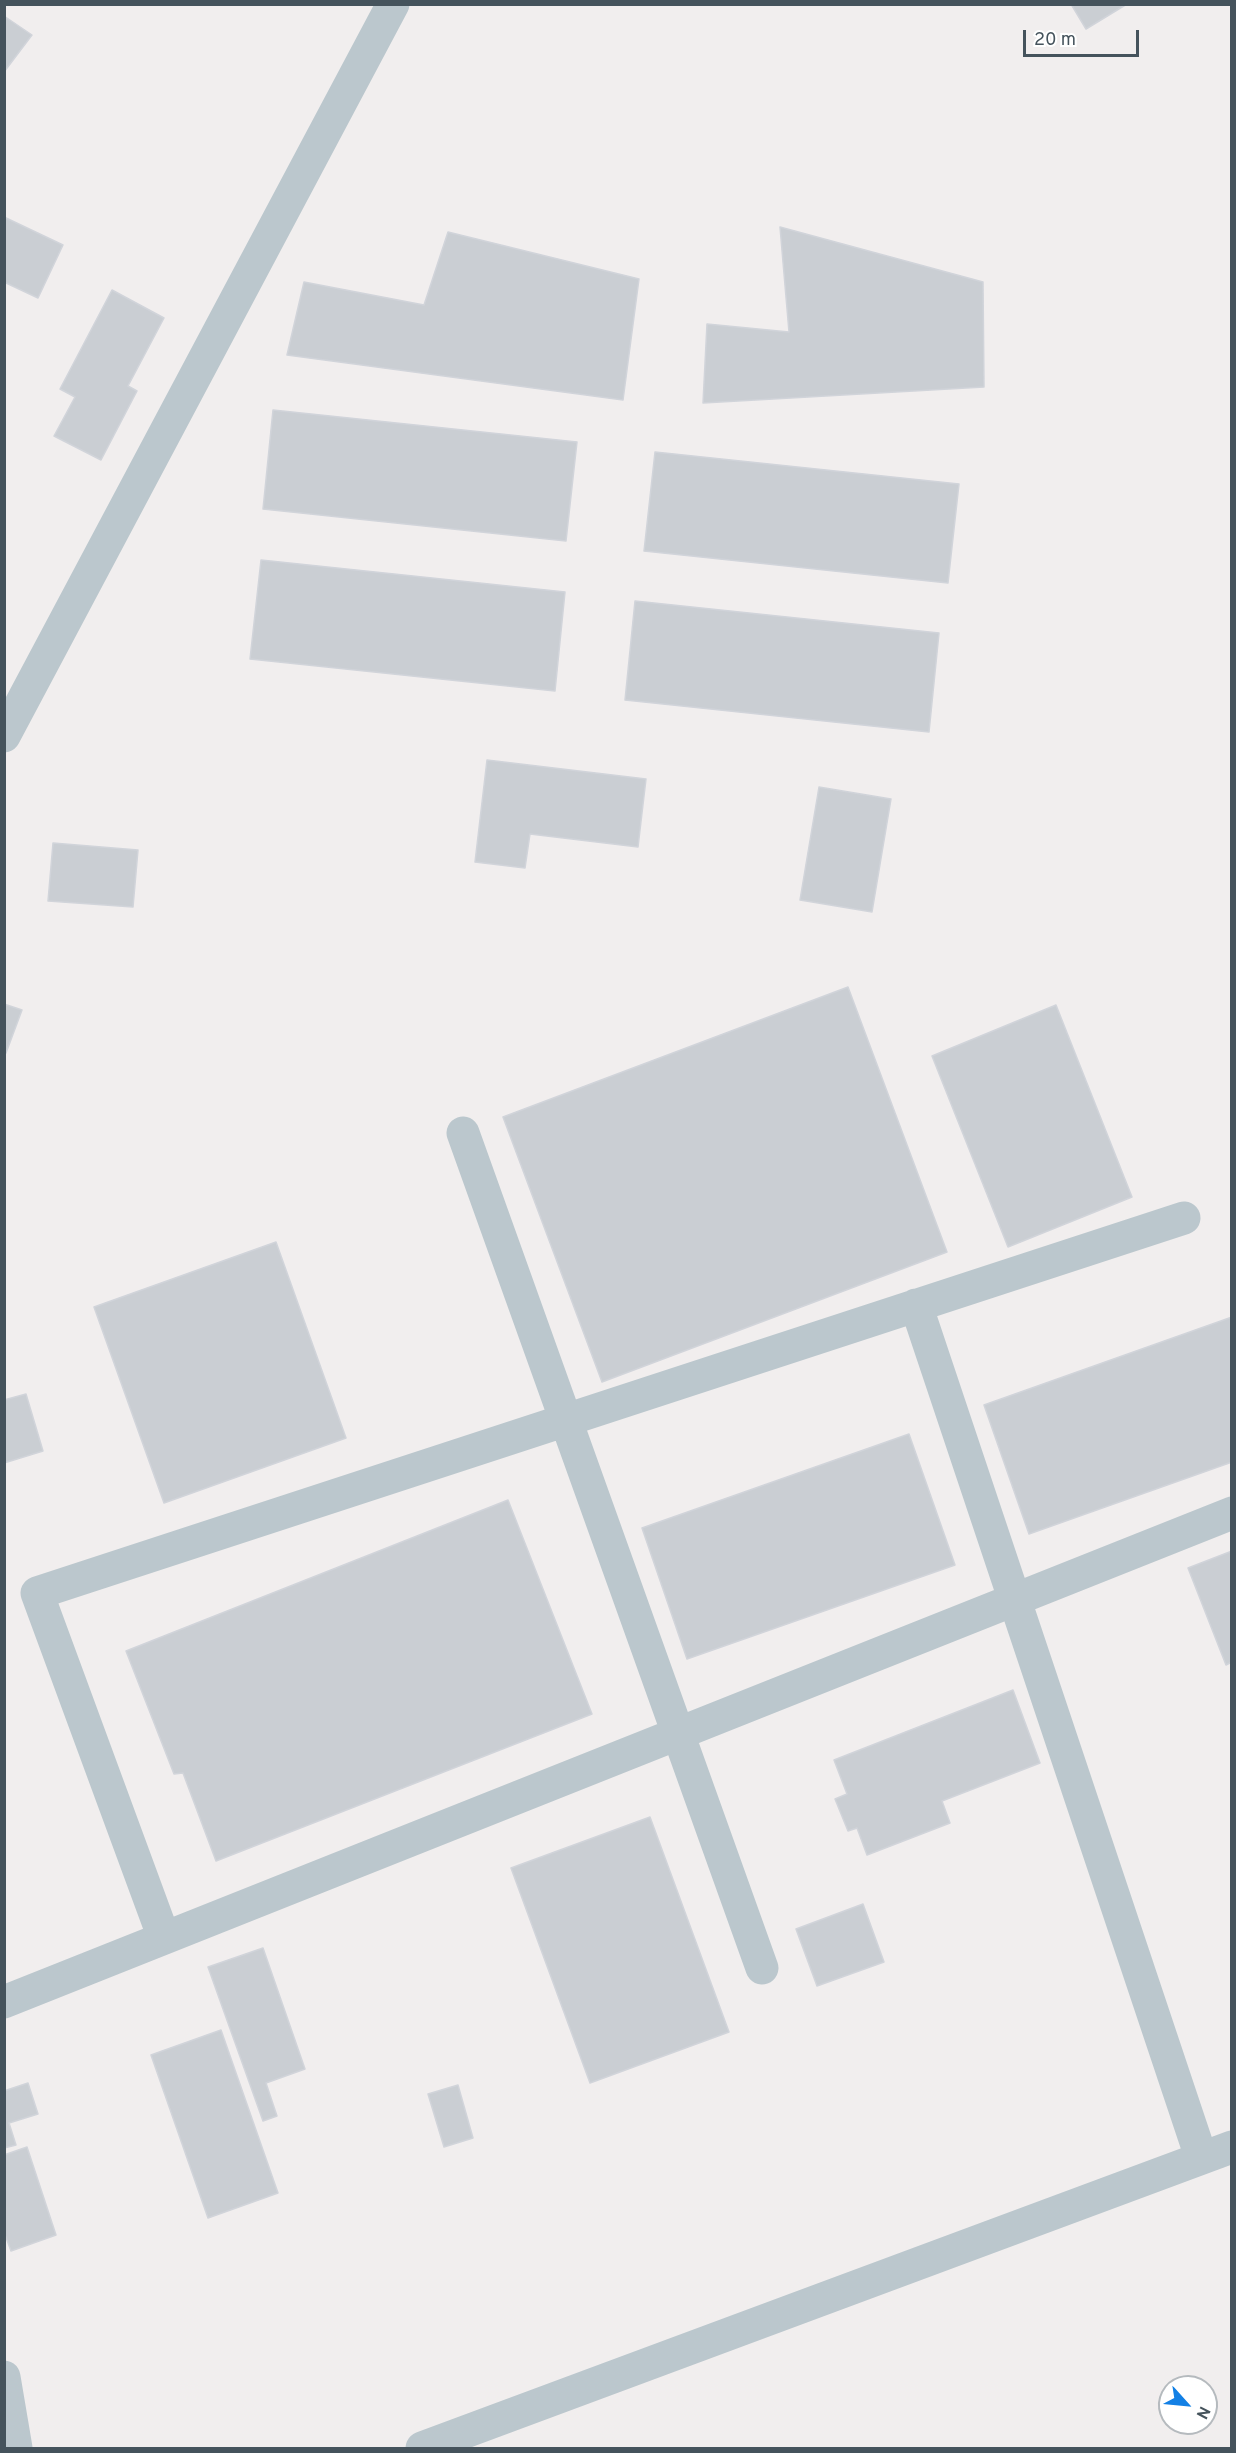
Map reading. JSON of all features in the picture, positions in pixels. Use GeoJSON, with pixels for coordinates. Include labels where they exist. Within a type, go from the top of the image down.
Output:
{"type":"FeatureCollection","features":[{"type":"Feature","properties":{"kind":"street"},"geometry":{"type":"LineString","coordinates":[[4,736],[393,4]]}},
{"type":"Feature","properties":{"kind":"street"},"geometry":{"type":"LineString","coordinates":[[463,1133],[762,1968]]}},
{"type":"Feature","properties":{"kind":"street"},"geometry":{"type":"LineString","coordinates":[[164,1938],[37,1593],[1184,1218]]}},
{"type":"Feature","properties":{"kind":"street"},"geometry":{"type":"LineString","coordinates":[[422,2448],[1216,2152],[1016,1599],[916,1305]]}},
{"type":"Feature","properties":{"kind":"street"},"geometry":{"type":"LineString","coordinates":[[4,2002],[1232,1514]]}},
{"type":"Feature","properties":{"kind":"street"},"geometry":{"type":"LineString","coordinates":[[4,2377],[16,2448]]}},
{"type":"Feature","properties":{"kind":"building"},"geometry":{"type":"Polygon","coordinates":[[[1071,4],[1127,4],[1086,29],[1071,4]]]}},
{"type":"Feature","properties":{"kind":"building"},"geometry":{"type":"Polygon","coordinates":[[[4,16],[32,35],[4,72],[4,16]]]}},
{"type":"Feature","properties":{"kind":"building"},"geometry":{"type":"Polygon","coordinates":[[[4,217],[63,245],[38,298],[4,282],[4,217]]]}},
{"type":"Feature","properties":{"kind":"building"},"geometry":{"type":"Polygon","coordinates":[[[780,227],[983,282],[984,387],[703,403],[707,324],[789,332],[780,227]]]}},
{"type":"Feature","properties":{"kind":"building"},"geometry":{"type":"Polygon","coordinates":[[[448,232],[639,279],[623,400],[287,355],[304,282],[424,305],[448,232]]]}},
{"type":"Feature","properties":{"kind":"building"},"geometry":{"type":"Polygon","coordinates":[[[112,290],[164,318],[128,386],[137,391],[101,460],[54,436],[75,397],[60,389],[112,290]]]}},
{"type":"Feature","properties":{"kind":"building"},"geometry":{"type":"Polygon","coordinates":[[[273,410],[577,442],[566,541],[263,509],[273,410]]]}},
{"type":"Feature","properties":{"kind":"building"},"geometry":{"type":"Polygon","coordinates":[[[655,452],[959,484],[948,583],[644,551],[655,452]]]}},
{"type":"Feature","properties":{"kind":"building"},"geometry":{"type":"Polygon","coordinates":[[[261,560],[565,592],[555,691],[250,659],[261,560]]]}},
{"type":"Feature","properties":{"kind":"building"},"geometry":{"type":"Polygon","coordinates":[[[635,601],[939,633],[929,732],[625,700],[635,601]]]}},
{"type":"Feature","properties":{"kind":"building"},"geometry":{"type":"Polygon","coordinates":[[[487,760],[646,779],[638,847],[530,834],[525,868],[475,862],[487,760]]]}},
{"type":"Feature","properties":{"kind":"building"},"geometry":{"type":"Polygon","coordinates":[[[819,787],[891,799],[872,912],[800,900],[819,787]]]}},
{"type":"Feature","properties":{"kind":"building"},"geometry":{"type":"Polygon","coordinates":[[[53,843],[138,850],[133,907],[48,901],[53,843]]]}},
{"type":"Feature","properties":{"kind":"building"},"geometry":{"type":"Polygon","coordinates":[[[848,987],[947,1252],[602,1382],[503,1117],[848,987]]]}},
{"type":"Feature","properties":{"kind":"building"},"geometry":{"type":"Polygon","coordinates":[[[4,1004],[22,1010],[6,1053],[4,1052],[4,1004]]]}},
{"type":"Feature","properties":{"kind":"building"},"geometry":{"type":"Polygon","coordinates":[[[1056,1005],[1132,1197],[1008,1247],[932,1056],[1056,1005]]]}},
{"type":"Feature","properties":{"kind":"building"},"geometry":{"type":"Polygon","coordinates":[[[276,1242],[346,1438],[164,1503],[94,1307],[276,1242]]]}},
{"type":"Feature","properties":{"kind":"building"},"geometry":{"type":"Polygon","coordinates":[[[1232,1317],[1232,1462],[1029,1534],[984,1405],[1232,1317]]]}},
{"type":"Feature","properties":{"kind":"building"},"geometry":{"type":"Polygon","coordinates":[[[26,1394],[43,1451],[4,1463],[4,1400],[26,1394]]]}},
{"type":"Feature","properties":{"kind":"building"},"geometry":{"type":"Polygon","coordinates":[[[909,1434],[955,1565],[687,1659],[642,1528],[909,1434]]]}},
{"type":"Feature","properties":{"kind":"building"},"geometry":{"type":"Polygon","coordinates":[[[508,1500],[592,1714],[216,1861],[183,1773],[174,1774],[126,1651],[508,1500]]]}},
{"type":"Feature","properties":{"kind":"building"},"geometry":{"type":"Polygon","coordinates":[[[1232,1551],[1232,1662],[1226,1665],[1188,1568],[1232,1551]]]}},
{"type":"Feature","properties":{"kind":"building"},"geometry":{"type":"Polygon","coordinates":[[[1013,1690],[1040,1763],[942,1801],[950,1823],[867,1855],[857,1828],[848,1831],[835,1799],[847,1794],[834,1760],[1013,1690]]]}},
{"type":"Feature","properties":{"kind":"building"},"geometry":{"type":"Polygon","coordinates":[[[650,1817],[729,2032],[590,2083],[511,1868],[650,1817]]]}},
{"type":"Feature","properties":{"kind":"building"},"geometry":{"type":"Polygon","coordinates":[[[863,1904],[884,1962],[817,1986],[796,1929],[863,1904]]]}},
{"type":"Feature","properties":{"kind":"building"},"geometry":{"type":"Polygon","coordinates":[[[263,1948],[305,2069],[266,2083],[277,2116],[263,2121],[208,1967],[263,1948]]]}},
{"type":"Feature","properties":{"kind":"building"},"geometry":{"type":"Polygon","coordinates":[[[221,2030],[278,2193],[208,2218],[151,2055],[221,2030]]]}},
{"type":"Feature","properties":{"kind":"building"},"geometry":{"type":"Polygon","coordinates":[[[28,2083],[38,2114],[9,2123],[16,2145],[4,2148],[4,2091],[28,2083]]]}},
{"type":"Feature","properties":{"kind":"building"},"geometry":{"type":"Polygon","coordinates":[[[458,2085],[473,2138],[444,2147],[428,2094],[458,2085]]]}},
{"type":"Feature","properties":{"kind":"building"},"geometry":{"type":"Polygon","coordinates":[[[27,2147],[56,2235],[11,2251],[4,2232],[4,2155],[27,2147]]]}}]}
